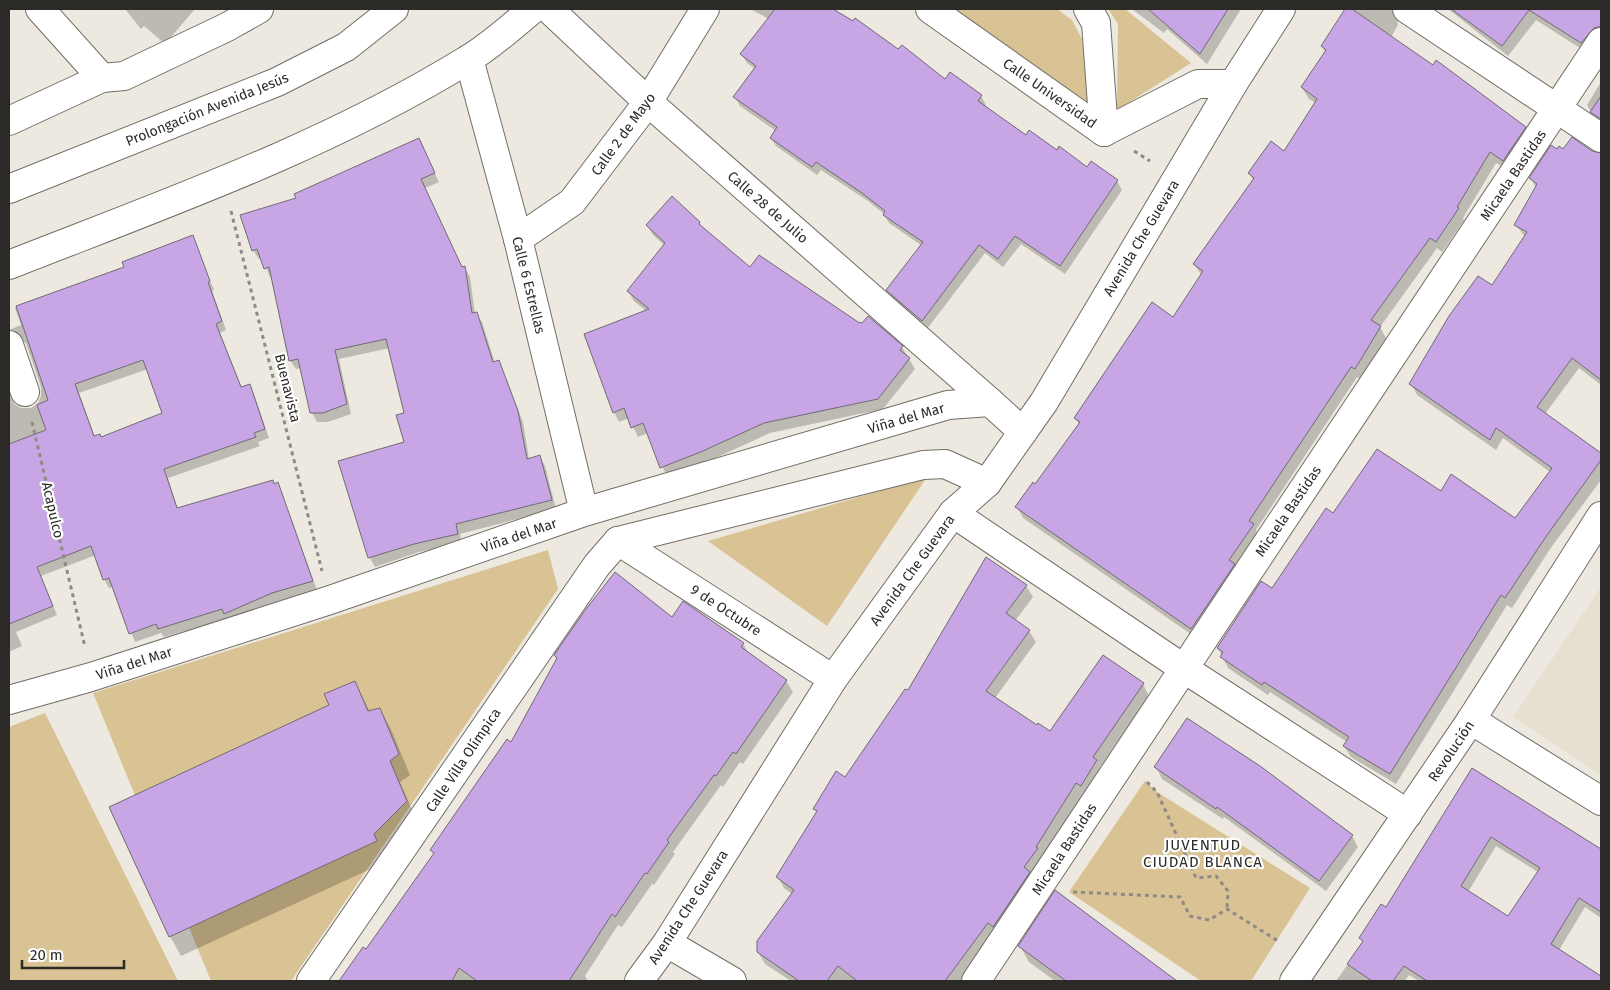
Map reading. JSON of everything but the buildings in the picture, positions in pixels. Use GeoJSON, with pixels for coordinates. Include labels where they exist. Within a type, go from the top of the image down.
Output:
{"type":"FeatureCollection","features":[{"type":"Feature","properties":{"kind":"street"},"geometry":{"type":"LineString","coordinates":[[40,9],[102,78]]}},
{"type":"Feature","properties":{"kind":"street"},"geometry":{"type":"LineString","coordinates":[[9,121],[102,78],[124,76],[227,27],[259,9]]}},
{"type":"Feature","properties":{"kind":"street","name":"Prolongación Avenida Jesús"},"geometry":{"type":"LineString","coordinates":[[9,189],[277,82],[346,47],[394,9]]}},
{"type":"Feature","properties":{"kind":"street"},"geometry":{"type":"LineString","coordinates":[[9,265],[224,181],[378,110],[469,59],[533,9]]}},
{"type":"Feature","properties":{"kind":"street","name":"Calle 28 de Julio"},"geometry":{"type":"LineString","coordinates":[[549,9],[648,102],[990,402]]}},
{"type":"Feature","properties":{"kind":"street","name":"Calle 2 de Mayo"},"geometry":{"type":"LineString","coordinates":[[518,239],[572,202],[648,102],[705,9]]}},
{"type":"Feature","properties":{"kind":"street","name":"Calle Universidad"},"geometry":{"type":"LineString","coordinates":[[930,9],[1104,132],[1198,84],[1233,84]]}},
{"type":"Feature","properties":{"kind":"street"},"geometry":{"type":"LineString","coordinates":[[1088,9],[1096,23],[1104,132]]}},
{"type":"Feature","properties":{"kind":"street","name":"Avenida Che Guevara"},"geometry":{"type":"LineString","coordinates":[[639,981],[666,943],[833,679],[953,513],[987,483],[1044,402],[1233,84],[1281,9]]}},
{"type":"Feature","properties":{"kind":"street"},"geometry":{"type":"LineString","coordinates":[[1407,9],[1601,138]]}},
{"type":"Feature","properties":{"kind":"street","name":"Micaela Bastidas"},"geometry":{"type":"LineString","coordinates":[[976,981],[1601,42]]}},
{"type":"Feature","properties":{"kind":"street","name":"Calle 6 Estrellas"},"geometry":{"type":"LineString","coordinates":[[469,59],[518,239],[584,512]]}},
{"type":"Feature","properties":{"kind":"street"},"geometry":{"type":"LineString","coordinates":[[9,345],[25,392]]}},
{"type":"Feature","properties":{"kind":"street"},"geometry":{"type":"LineString","coordinates":[[990,402],[1023,432]]}},
{"type":"Feature","properties":{"kind":"street","name":"Viña del Mar"},"geometry":{"type":"LineString","coordinates":[[9,700],[92,676],[330,600],[584,512],[948,405],[990,402]]}},
{"type":"Feature","properties":{"kind":"street"},"geometry":{"type":"LineString","coordinates":[[618,541],[923,465],[945,464],[987,483]]}},
{"type":"Feature","properties":{"kind":"street"},"geometry":{"type":"LineString","coordinates":[[953,513],[1184,668],[1408,814]]}},
{"type":"Feature","properties":{"kind":"street","name":"Revolución"},"geometry":{"type":"LineString","coordinates":[[1294,981],[1472,720],[1601,516]]}},
{"type":"Feature","properties":{"kind":"street","name":"9 de Octubre"},"geometry":{"type":"LineString","coordinates":[[618,541],[833,679]]}},
{"type":"Feature","properties":{"kind":"street","name":"Calle Villa Olímpica"},"geometry":{"type":"LineString","coordinates":[[311,981],[597,565],[618,541]]}},
{"type":"Feature","properties":{"kind":"street"},"geometry":{"type":"LineString","coordinates":[[1472,720],[1601,801]]}},
{"type":"Feature","properties":{"kind":"street"},"geometry":{"type":"LineString","coordinates":[[666,943],[732,981]]}},
{"type":"Feature","properties":{"kind":"path"},"geometry":{"type":"LineString","coordinates":[[1104,132],[1177,178]]}},
{"type":"Feature","properties":{"kind":"path","name":"Buenavista"},"geometry":{"type":"LineString","coordinates":[[224,181],[330,600]]}},
{"type":"Feature","properties":{"kind":"path","name":"Acapulco"},"geometry":{"type":"LineString","coordinates":[[25,392],[92,676]]}},
{"type":"Feature","properties":{"kind":"path"},"geometry":{"type":"LineString","coordinates":[[1121,763],[1157,792],[1196,878],[1216,876],[1228,891],[1227,909]]}},
{"type":"Feature","properties":{"kind":"path"},"geometry":{"type":"LineString","coordinates":[[1045,878],[1069,892],[1180,897],[1190,916],[1208,920],[1227,909]]}},
{"type":"Feature","properties":{"kind":"path"},"geometry":{"type":"LineString","coordinates":[[1227,909],[1278,941]]}},
{"type":"Feature","properties":{"kind":"shaded area"},"geometry":{"type":"Polygon","coordinates":[[[954,9],[1057,9],[1072,20],[1082,39],[1089,105],[954,9]]]}},
{"type":"Feature","properties":{"kind":"shaded area"},"geometry":{"type":"Polygon","coordinates":[[[1125,9],[1191,63],[1117,110],[1118,24],[1109,10],[1125,9]]]}},
{"type":"Feature","properties":{"kind":"shaded area"},"geometry":{"type":"Polygon","coordinates":[[[927,477],[827,626],[708,541],[927,477]]]}},
{"type":"Feature","properties":{"kind":"shaded area"},"geometry":{"type":"Polygon","coordinates":[[[548,550],[558,589],[291,981],[211,981],[93,693],[548,550]]]}},
{"type":"Feature","properties":{"kind":"shaded area"},"geometry":{"type":"Polygon","coordinates":[[[1601,587],[1601,775],[1513,717],[1601,587]]]}},
{"type":"Feature","properties":{"kind":"shaded area"},"geometry":{"type":"Polygon","coordinates":[[[45,713],[178,981],[9,981],[9,727],[45,713]]]}},
{"type":"Feature","properties":{"kind":"shaded area"},"geometry":{"type":"Polygon","coordinates":[[[1145,781],[1157,792],[1310,888],[1251,981],[1201,981],[1069,892],[1145,781]]]}},
{"type":"Feature","properties":{"kind":"district","name":"JUVENTUD CIUDAD BLANCA"},"geometry":{"type":"Point","coordinates":[1203,854]}}]}
